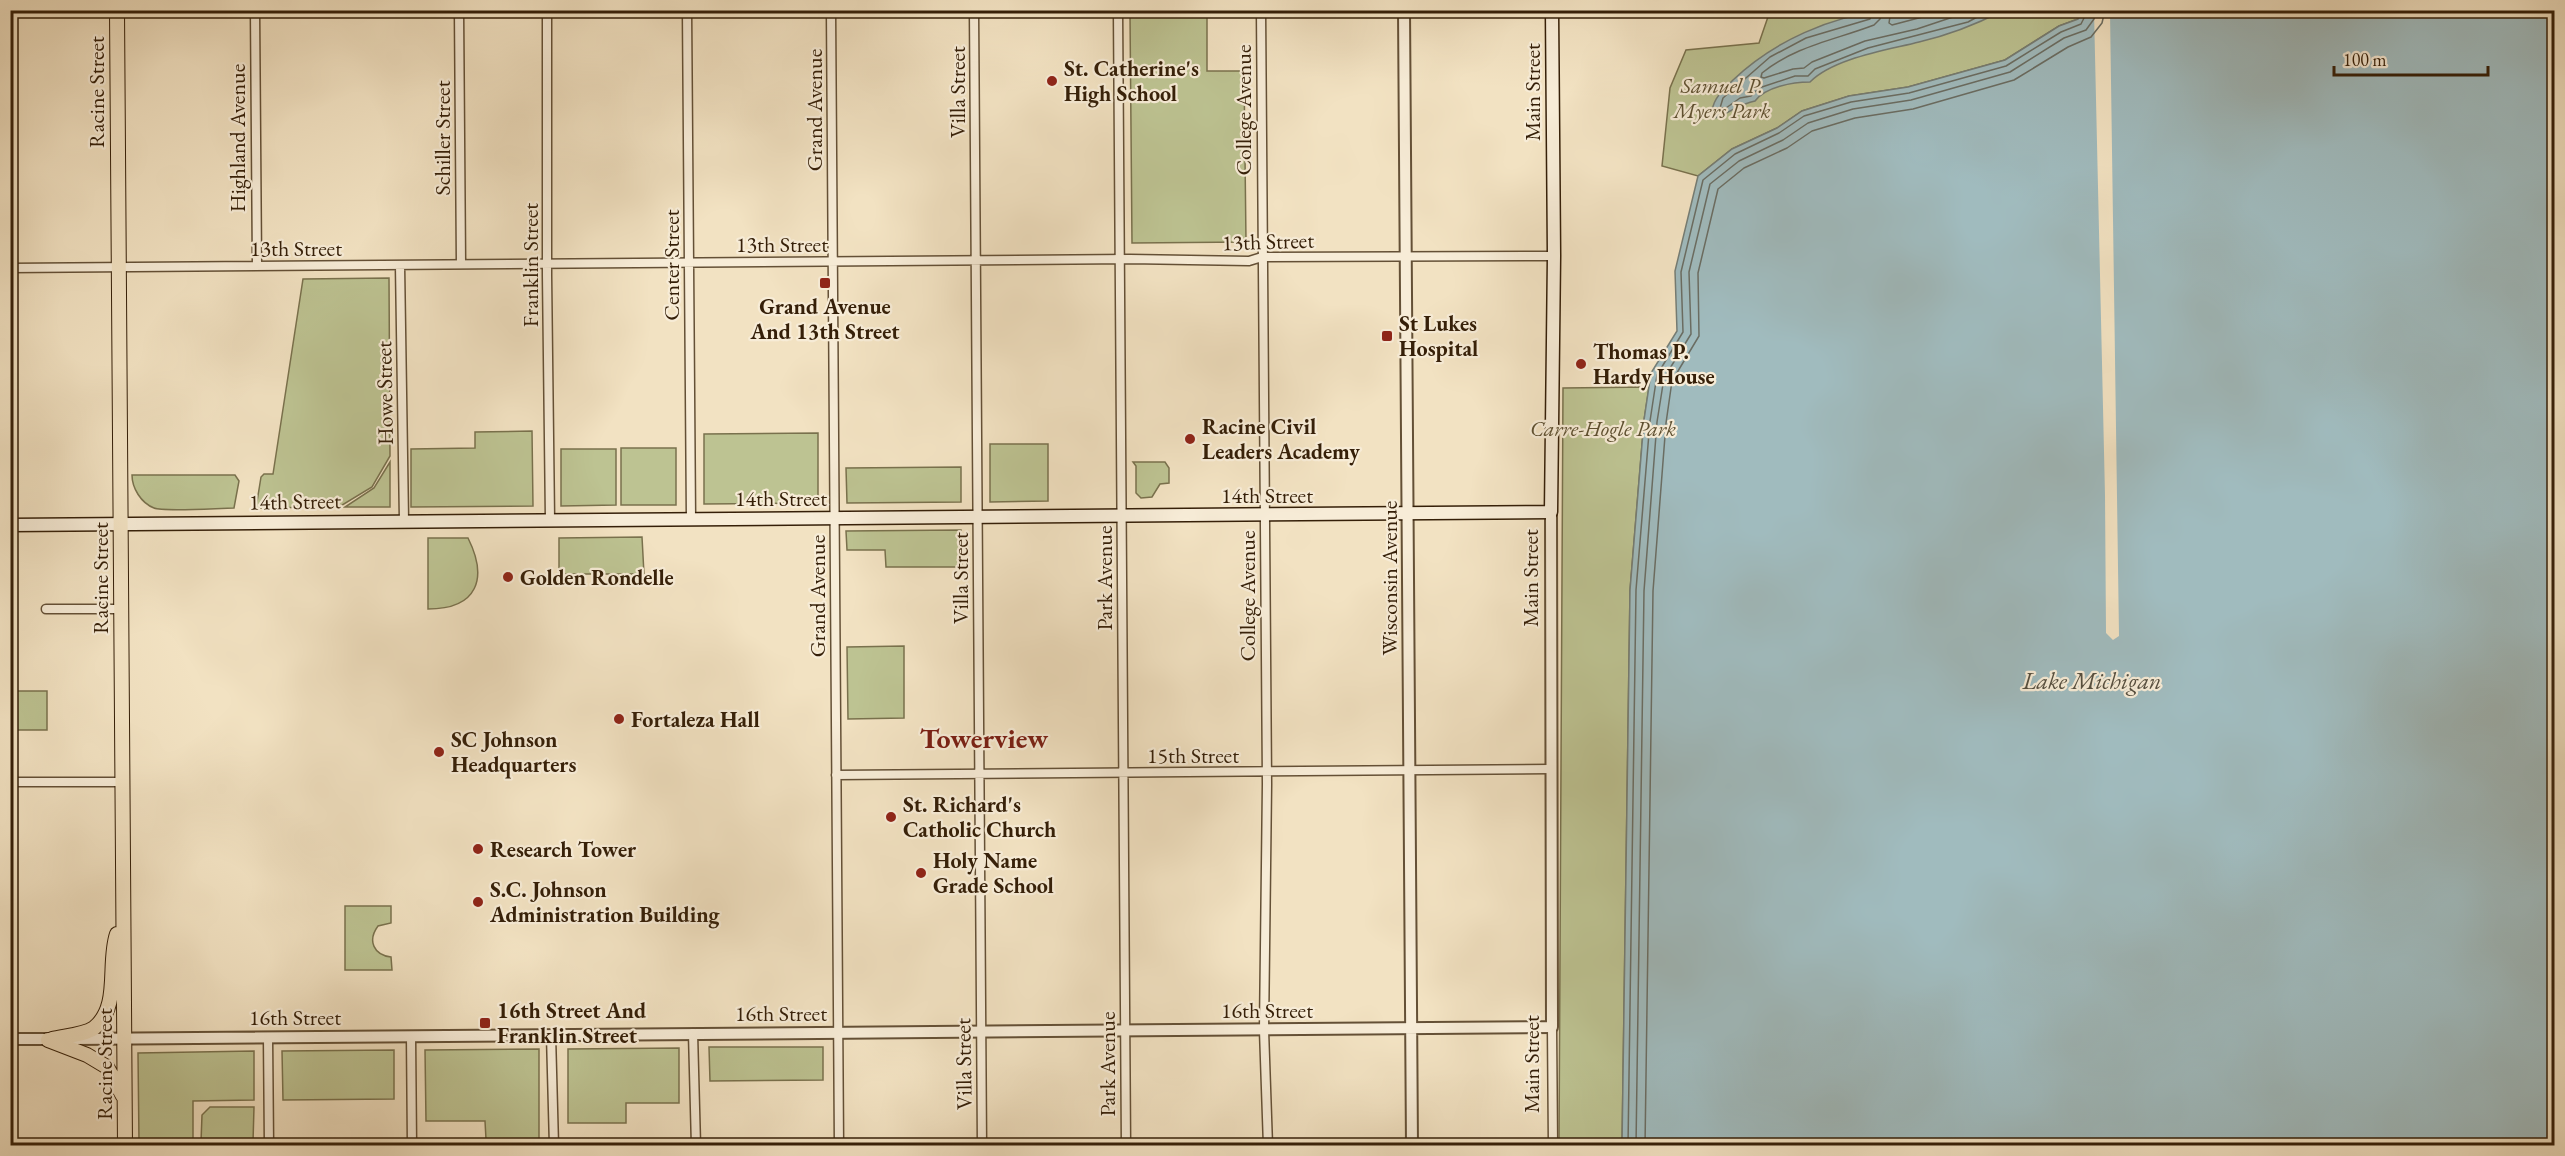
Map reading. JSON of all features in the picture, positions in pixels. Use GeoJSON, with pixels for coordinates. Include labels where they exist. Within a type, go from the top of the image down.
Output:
{"type":"FeatureCollection","features":[{"type":"Feature","properties":{"kind":"main road","name":"Racine Street"},"geometry":{"type":"LineString","coordinates":[[117,10],[125,1146]]}},
{"type":"Feature","properties":{"kind":"main road","name":"Main Street"},"geometry":{"type":"LineString","coordinates":[[1551,512],[1554,256],[1552,10]]}},
{"type":"Feature","properties":{"kind":"main road","name":"14th Street"},"geometry":{"type":"LineString","coordinates":[[10,525],[1551,512]]}},
{"type":"Feature","properties":{"kind":"main road"},"geometry":{"type":"LineString","coordinates":[[48,1039],[92,1030],[105,1016],[116,937],[123,921]]}},
{"type":"Feature","properties":{"kind":"main road"},"geometry":{"type":"LineString","coordinates":[[48,1039],[87,1055],[107,1067],[125,1098]]}},
{"type":"Feature","properties":{"kind":"street"},"geometry":{"type":"LineString","coordinates":[[10,11],[43,10]]}},
{"type":"Feature","properties":{"kind":"street","name":"Highland Avenue"},"geometry":{"type":"LineString","coordinates":[[255,10],[257,266]]}},
{"type":"Feature","properties":{"kind":"street","name":"Schiller Street"},"geometry":{"type":"LineString","coordinates":[[459,10],[461,264]]}},
{"type":"Feature","properties":{"kind":"street","name":"Franklin Street"},"geometry":{"type":"LineString","coordinates":[[547,10],[550,520]]}},
{"type":"Feature","properties":{"kind":"street","name":"Center Street"},"geometry":{"type":"LineString","coordinates":[[687,10],[691,519]]}},
{"type":"Feature","properties":{"kind":"street","name":"Grand Avenue"},"geometry":{"type":"LineString","coordinates":[[831,10],[839,1146]]}},
{"type":"Feature","properties":{"kind":"street","name":"Villa Street"},"geometry":{"type":"LineString","coordinates":[[974,10],[982,1146]]}},
{"type":"Feature","properties":{"kind":"street","name":"Park Avenue"},"geometry":{"type":"LineString","coordinates":[[1118,10],[1126,1146]]}},
{"type":"Feature","properties":{"kind":"street","name":"College Avenue"},"geometry":{"type":"LineString","coordinates":[[1261,10],[1266,773],[1264,1030],[1268,1146]]}},
{"type":"Feature","properties":{"kind":"street","name":"Wisconsin Avenue"},"geometry":{"type":"LineString","coordinates":[[1404,10],[1412,1146]]}},
{"type":"Feature","properties":{"kind":"street","name":"13th Street"},"geometry":{"type":"LineString","coordinates":[[10,268],[1249,261],[1262,257],[1554,256]]}},
{"type":"Feature","properties":{"kind":"street","name":"Howe Street"},"geometry":{"type":"LineString","coordinates":[[400,265],[404,521]]}},
{"type":"Feature","properties":{"kind":"street","name":"Main Street"},"geometry":{"type":"LineString","coordinates":[[1551,512],[1550,770],[1553,1146]]}},
{"type":"Feature","properties":{"kind":"street"},"geometry":{"type":"LineString","coordinates":[[46,609],[121,609]]}},
{"type":"Feature","properties":{"kind":"street","name":"15th Street"},"geometry":{"type":"LineString","coordinates":[[836,775],[1550,770]]}},
{"type":"Feature","properties":{"kind":"street"},"geometry":{"type":"LineString","coordinates":[[10,782],[122,782]]}},
{"type":"Feature","properties":{"kind":"street","name":"16th Street"},"geometry":{"type":"LineString","coordinates":[[10,1039],[1552,1027]]}},
{"type":"Feature","properties":{"kind":"street"},"geometry":{"type":"LineString","coordinates":[[693,1033],[696,1146]]}},
{"type":"Feature","properties":{"kind":"street"},"geometry":{"type":"LineString","coordinates":[[551,1035],[554,1146]]}},
{"type":"Feature","properties":{"kind":"street"},"geometry":{"type":"LineString","coordinates":[[411,1036],[412,1146]]}},
{"type":"Feature","properties":{"kind":"street"},"geometry":{"type":"LineString","coordinates":[[268,1037],[269,1146]]}},
{"type":"Feature","properties":{"kind":"green space","name":"Samuel P. Myers Park"},"geometry":{"type":"Polygon","coordinates":[[[1770,11],[2084,11],[2078,19],[2059,26],[2005,60],[1908,87],[1849,96],[1802,111],[1777,128],[1732,149],[1698,176],[1662,166],[1670,88],[1686,50],[1759,43],[1770,11]]]}},
{"type":"Feature","properties":{"kind":"green space"},"geometry":{"type":"Polygon","coordinates":[[[1207,14],[1207,71],[1244,71],[1246,242],[1132,243],[1130,15],[1207,14]]]}},
{"type":"Feature","properties":{"kind":"green space"},"geometry":{"type":"Polygon","coordinates":[[[389,278],[390,456],[372,487],[339,507],[256,508],[261,477],[264,474],[273,474],[303,279],[389,278]]]}},
{"type":"Feature","properties":{"kind":"green space","name":"Carre-Hogle Park"},"geometry":{"type":"Polygon","coordinates":[[[1649,387],[1644,420],[1630,590],[1622,1145],[1559,1146],[1563,388],[1649,387]]]}},
{"type":"Feature","properties":{"kind":"green space"},"geometry":{"type":"Polygon","coordinates":[[[532,431],[533,506],[411,507],[411,449],[475,448],[475,432],[532,431]]]}},
{"type":"Feature","properties":{"kind":"green space"},"geometry":{"type":"Polygon","coordinates":[[[818,433],[818,503],[704,504],[704,434],[818,433]]]}},
{"type":"Feature","properties":{"kind":"green space"},"geometry":{"type":"Polygon","coordinates":[[[990,444],[1048,444],[1048,501],[990,502],[990,444]]]}},
{"type":"Feature","properties":{"kind":"green space"},"geometry":{"type":"Polygon","coordinates":[[[621,448],[676,448],[676,505],[621,505],[621,448]]]}},
{"type":"Feature","properties":{"kind":"green space"},"geometry":{"type":"Polygon","coordinates":[[[561,449],[616,449],[616,505],[561,506],[561,449]]]}},
{"type":"Feature","properties":{"kind":"green space"},"geometry":{"type":"Polygon","coordinates":[[[390,462],[390,507],[345,507],[374,488],[390,462]]]}},
{"type":"Feature","properties":{"kind":"green space"},"geometry":{"type":"Polygon","coordinates":[[[1133,462],[1165,462],[1169,468],[1169,483],[1160,484],[1152,497],[1141,498],[1136,493],[1136,466],[1133,462]]]}},
{"type":"Feature","properties":{"kind":"green space"},"geometry":{"type":"Polygon","coordinates":[[[961,467],[961,502],[847,503],[846,468],[961,467]]]}},
{"type":"Feature","properties":{"kind":"green space"},"geometry":{"type":"Polygon","coordinates":[[[132,475],[235,475],[239,481],[234,508],[180,510],[154,508],[145,503],[138,494],[132,475]]]}},
{"type":"Feature","properties":{"kind":"green space"},"geometry":{"type":"Polygon","coordinates":[[[961,530],[962,567],[886,567],[885,550],[847,550],[846,531],[961,530]]]}},
{"type":"Feature","properties":{"kind":"green space"},"geometry":{"type":"Polygon","coordinates":[[[642,537],[644,574],[559,574],[559,538],[642,537]]]}},
{"type":"Feature","properties":{"kind":"green space"},"geometry":{"type":"Polygon","coordinates":[[[428,538],[468,538],[477,566],[477,578],[468,597],[458,604],[445,608],[428,609],[428,538]]]}},
{"type":"Feature","properties":{"kind":"green space"},"geometry":{"type":"Polygon","coordinates":[[[904,646],[904,718],[848,719],[847,647],[904,646]]]}},
{"type":"Feature","properties":{"kind":"green space"},"geometry":{"type":"Polygon","coordinates":[[[11,691],[47,691],[47,730],[11,730],[11,691]]]}},
{"type":"Feature","properties":{"kind":"green space"},"geometry":{"type":"Polygon","coordinates":[[[345,906],[391,906],[391,923],[378,926],[373,942],[380,953],[391,957],[392,970],[345,970],[345,906]]]}},
{"type":"Feature","properties":{"kind":"green space"},"geometry":{"type":"Polygon","coordinates":[[[709,1047],[823,1047],[823,1080],[710,1081],[709,1047]]]}},
{"type":"Feature","properties":{"kind":"green space"},"geometry":{"type":"Polygon","coordinates":[[[679,1048],[679,1103],[626,1103],[626,1123],[568,1123],[568,1049],[679,1048]]]}},
{"type":"Feature","properties":{"kind":"green space"},"geometry":{"type":"Polygon","coordinates":[[[539,1049],[539,1139],[486,1139],[485,1121],[426,1121],[425,1050],[539,1049]]]}},
{"type":"Feature","properties":{"kind":"green space"},"geometry":{"type":"Polygon","coordinates":[[[394,1050],[394,1099],[283,1100],[282,1051],[394,1050]]]}},
{"type":"Feature","properties":{"kind":"green space"},"geometry":{"type":"Polygon","coordinates":[[[254,1051],[254,1100],[193,1101],[193,1142],[139,1142],[138,1053],[254,1051]]]}},
{"type":"Feature","properties":{"kind":"green space"},"geometry":{"type":"Polygon","coordinates":[[[210,1107],[254,1107],[253,1142],[201,1142],[202,1115],[210,1107]]]}},
{"type":"Feature","properties":{"kind":"water"},"geometry":{"type":"Polygon","coordinates":[[[1887,10],[2002,11],[1951,33],[1847,61],[1820,74],[1810,82],[1788,84],[1772,89],[1755,101],[1712,119],[1713,107],[1721,93],[1766,53],[1824,25],[1866,13],[1887,10]]]}},
{"type":"Feature","properties":{"kind":"water","name":"Lake Michigan"},"geometry":{"type":"Polygon","coordinates":[[[2084,11],[2554,11],[2554,1145],[1622,1146],[1630,590],[1644,420],[1651,373],[1677,331],[1675,271],[1698,176],[1732,149],[1777,128],[1802,111],[1849,96],[1908,87],[2005,60],[2059,26],[2078,19],[2084,11]]]}},
{"type":"Feature","properties":{"kind":"pier"},"geometry":{"type":"Polygon","coordinates":[[[2094,11],[2110,11],[2119,636],[2113,640],[2106,633],[2094,11]]]}},
{"type":"Feature","properties":{"kind":"place","name":"St. Catherine's High School"},"geometry":{"type":"Point","coordinates":[1052,81]}},
{"type":"Feature","properties":{"kind":"place","name":"Grand Avenue And 13th Street"},"geometry":{"type":"Point","coordinates":[825,283]}},
{"type":"Feature","properties":{"kind":"place","name":"St Lukes Hospital"},"geometry":{"type":"Point","coordinates":[1387,336]}},
{"type":"Feature","properties":{"kind":"place","name":"Thomas P. Hardy House"},"geometry":{"type":"Point","coordinates":[1581,364]}},
{"type":"Feature","properties":{"kind":"place","name":"Racine Civil Leaders Academy"},"geometry":{"type":"Point","coordinates":[1190,439]}},
{"type":"Feature","properties":{"kind":"place","name":"Golden Rondelle"},"geometry":{"type":"Point","coordinates":[508,577]}},
{"type":"Feature","properties":{"kind":"place","name":"Fortaleza Hall"},"geometry":{"type":"Point","coordinates":[619,719]}},
{"type":"Feature","properties":{"kind":"place","name":"SC Johnson Headquarters"},"geometry":{"type":"Point","coordinates":[439,752]}},
{"type":"Feature","properties":{"kind":"place","name":"St. Richard's Catholic Church"},"geometry":{"type":"Point","coordinates":[891,817]}},
{"type":"Feature","properties":{"kind":"place","name":"Research Tower"},"geometry":{"type":"Point","coordinates":[478,849]}},
{"type":"Feature","properties":{"kind":"place","name":"Holy Name Grade School"},"geometry":{"type":"Point","coordinates":[921,873]}},
{"type":"Feature","properties":{"kind":"place","name":"S.C. Johnson Administration Building"},"geometry":{"type":"Point","coordinates":[478,902]}},
{"type":"Feature","properties":{"kind":"place","name":"16th Street And Franklin Street"},"geometry":{"type":"Point","coordinates":[485,1023]}},
{"type":"Feature","properties":{"kind":"district","name":"Towerview"},"geometry":{"type":"Point","coordinates":[984,738]}}]}
